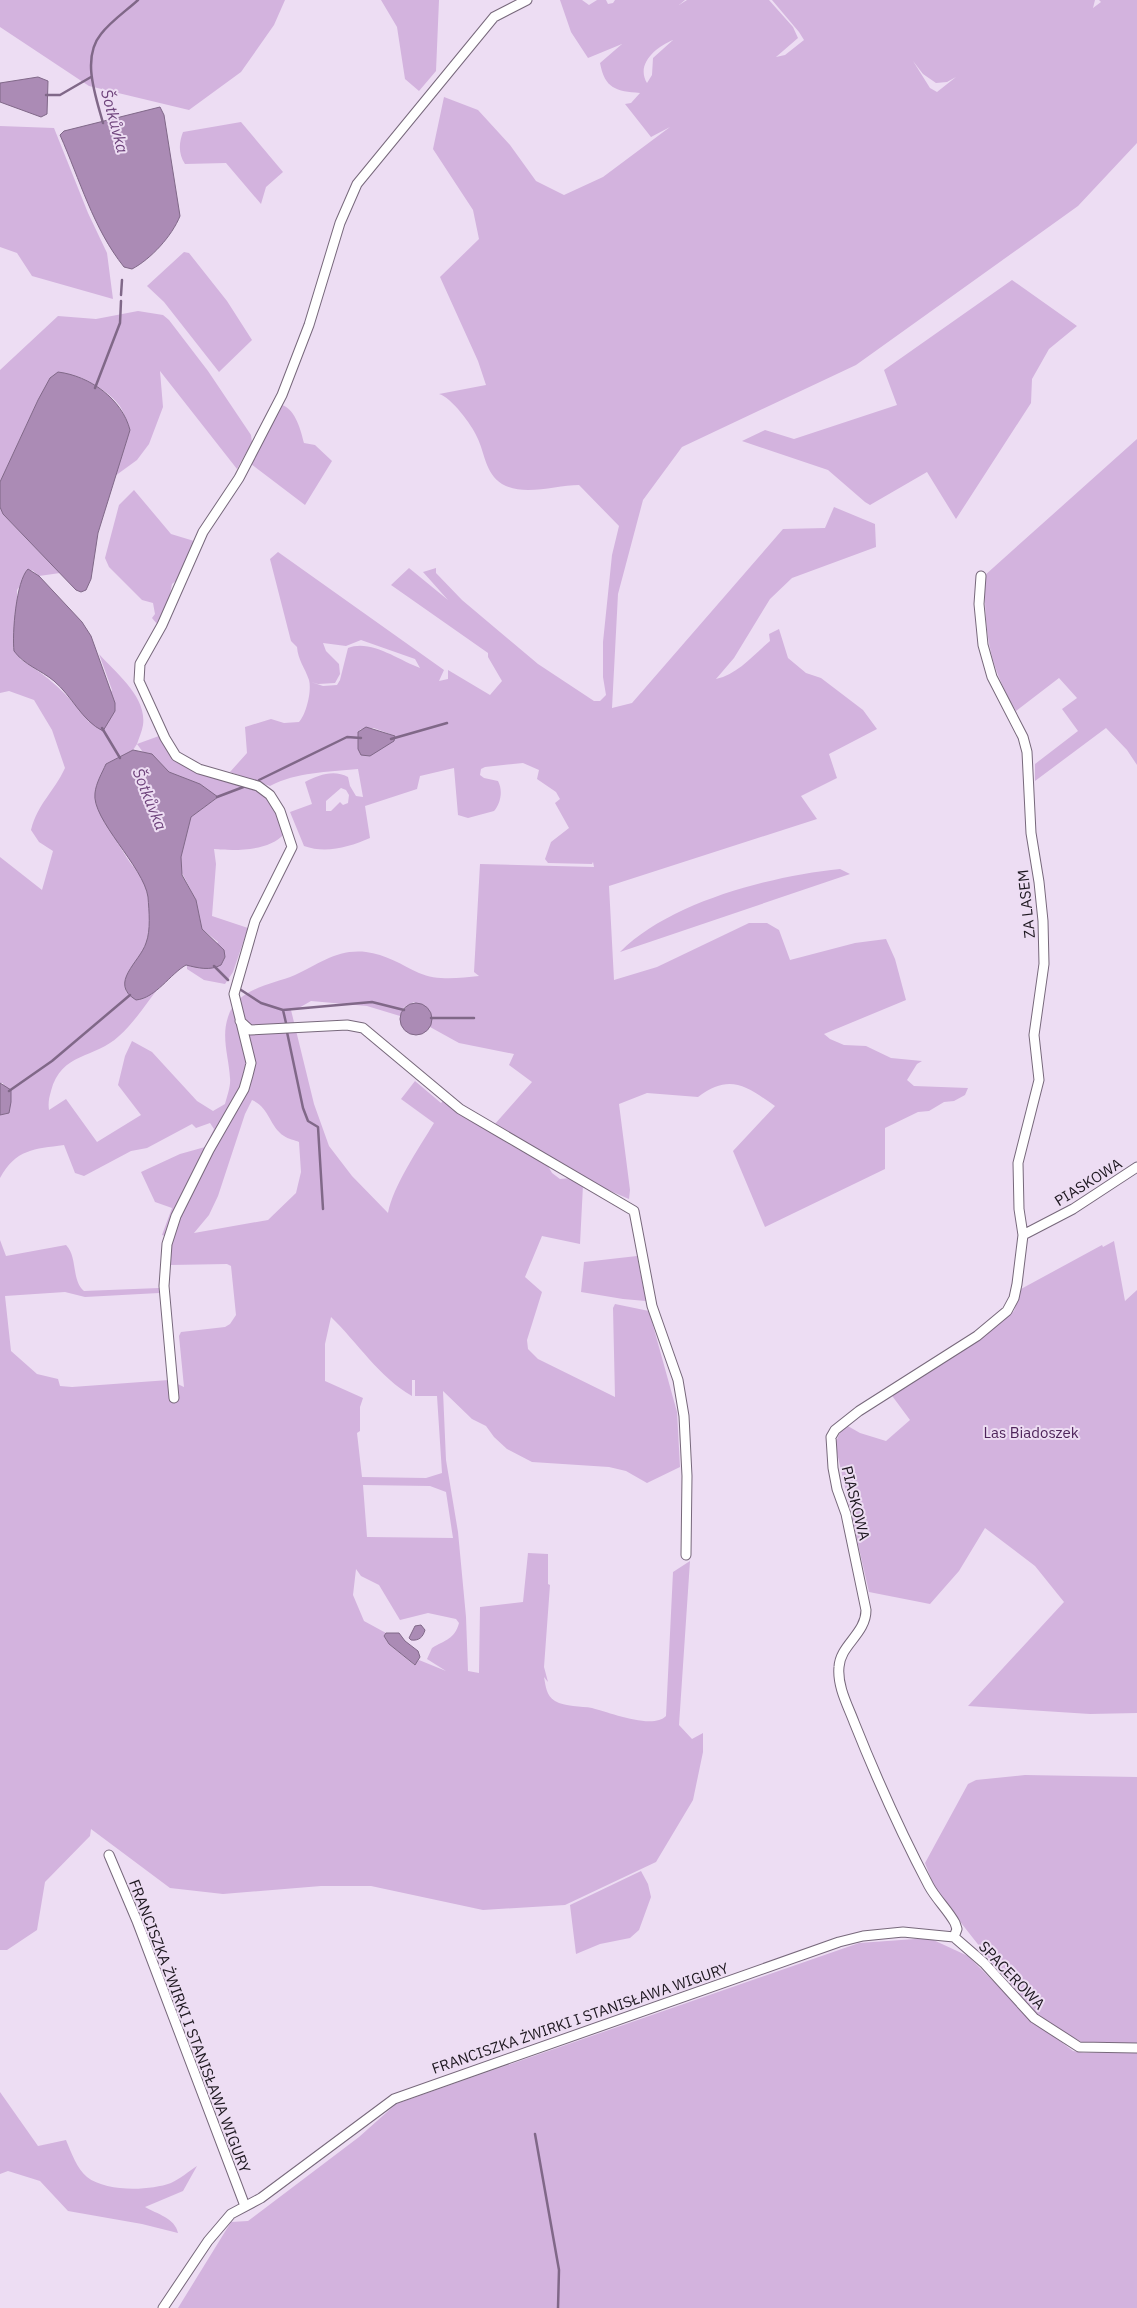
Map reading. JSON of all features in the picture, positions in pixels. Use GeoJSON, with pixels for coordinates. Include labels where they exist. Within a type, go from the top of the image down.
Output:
{"type":"FeatureCollection","features":[{"type":"Feature","properties":{"kind":"street"},"geometry":{"type":"LineString","coordinates":[[174,1398],[164,1286],[167,1244],[176,1216],[209,1150],[244,1089],[251,1063],[234,994],[255,921],[292,847],[280,810],[270,795],[258,786],[199,769],[176,756],[165,738],[139,680],[140,664],[162,625],[203,532],[239,478],[282,395],[304,342],[340,223],[357,184],[494,17],[527,0]]}},
{"type":"Feature","properties":{"kind":"street","name":"ZA LASEM"},"geometry":{"type":"LineString","coordinates":[[981,576],[979,604],[983,646],[992,677],[1023,737],[1027,752],[1031,833],[1039,882],[1045,952],[1034,1035],[1039,1080],[1018,1163],[1023,1235]]}},
{"type":"Feature","properties":{"kind":"street"},"geometry":{"type":"LineString","coordinates":[[239,1020],[250,1030],[277,1031],[347,1025],[363,1028],[460,1109],[634,1211],[652,1306],[678,1380],[684,1416],[687,1476],[686,1554]]}},
{"type":"Feature","properties":{"kind":"street","name":"PIASKOWA"},"geometry":{"type":"LineString","coordinates":[[954,1938],[957,1929],[955,1923],[930,1887],[866,1750],[843,1694],[839,1675],[839,1662],[844,1652],[861,1630],[866,1620],[866,1610],[846,1514],[837,1489],[830,1444],[835,1430],[853,1415],[977,1336],[1007,1311],[1016,1291],[1023,1235],[1073,1209],[1137,1167]]}},
{"type":"Feature","properties":{"kind":"street","name":"FRANCISZKA ŻWIRKI I STANISŁAWA WIGURY"},"geometry":{"type":"LineString","coordinates":[[109,1855],[137,1921],[245,2206]]}},
{"type":"Feature","properties":{"kind":"street","name":"FRANCISZKA ŻWIRKI I STANISŁAWA WIGURY"},"geometry":{"type":"LineString","coordinates":[[163,2308],[208,2241],[231,2214],[261,2198],[307,2166],[394,2099],[839,1942],[863,1936],[902,1932],[954,1938]]}},
{"type":"Feature","properties":{"kind":"street","name":"SPACEROWA"},"geometry":{"type":"LineString","coordinates":[[954,1938],[984,1963],[1034,2018],[1079,2048],[1137,2048]]}},
{"type":"Feature","properties":{"kind":"green space"},"geometry":{"type":"Polygon","coordinates":[[[0,0],[285,0],[274,25],[241,72],[189,110],[89,86],[0,27],[0,0]]]}},
{"type":"Feature","properties":{"kind":"green space"},"geometry":{"type":"Polygon","coordinates":[[[381,0],[439,0],[436,71],[419,91],[405,79],[397,27],[381,0]]]}},
{"type":"Feature","properties":{"kind":"green space"},"geometry":{"type":"Polygon","coordinates":[[[560,0],[582,0],[589,5],[597,0],[606,0],[608,4],[613,3],[615,0],[685,0],[679,5],[687,0],[769,0],[793,27],[798,38],[776,57],[785,55],[804,40],[772,0],[1095,0],[1093,8],[1101,2],[1099,0],[1137,0],[1137,143],[1078,206],[856,365],[682,447],[643,500],[618,594],[612,708],[632,703],[783,529],[825,528],[834,507],[875,524],[876,547],[792,578],[770,599],[734,658],[716,679],[724,677],[744,664],[770,641],[769,634],[779,629],[788,658],[806,673],[821,678],[863,710],[877,729],[829,754],[837,778],[801,796],[817,819],[609,886],[614,980],[657,967],[749,923],[767,923],[779,930],[790,960],[855,943],[886,939],[895,959],[906,1000],[824,1034],[844,1045],[866,1046],[891,1058],[922,1061],[917,1064],[907,1080],[914,1086],[968,1088],[965,1095],[954,1101],[944,1102],[929,1111],[918,1112],[885,1128],[885,1169],[765,1227],[733,1151],[775,1106],[746,1088],[729,1084],[719,1085],[698,1097],[647,1093],[619,1104],[630,1190],[629,1199],[608,1190],[494,1125],[532,1082],[509,1065],[514,1054],[459,1043],[430,1027],[432,1019],[414,1002],[404,1007],[400,1016],[367,1006],[311,1001],[297,1009],[291,1010],[314,1104],[329,1146],[352,1176],[388,1213],[401,1179],[434,1123],[401,1099],[415,1081],[441,1103],[444,1100],[507,1143],[548,1166],[552,1173],[560,1179],[571,1178],[583,1185],[580,1244],[542,1236],[525,1277],[542,1292],[527,1340],[528,1349],[538,1359],[615,1397],[613,1308],[615,1304],[649,1311],[677,1412],[680,1467],[647,1483],[626,1471],[609,1467],[532,1462],[507,1449],[494,1437],[486,1426],[472,1419],[443,1391],[446,1460],[458,1532],[466,1617],[468,1671],[479,1673],[480,1607],[523,1602],[528,1553],[548,1554],[548,1584],[550,1585],[544,1667],[548,1682],[544,1677],[550,1696],[555,1701],[563,1704],[592,1708],[630,1719],[641,1721],[660,1720],[666,1716],[673,1572],[690,1561],[679,1725],[692,1739],[703,1733],[703,1752],[693,1800],[656,1862],[565,1905],[483,1910],[371,1886],[321,1886],[223,1894],[170,1888],[91,1829],[90,1836],[45,1882],[37,1930],[7,1950],[0,1950],[0,1240],[6,1256],[66,1245],[72,1256],[77,1281],[84,1291],[159,1288],[159,1293],[85,1297],[65,1292],[5,1296],[11,1351],[37,1374],[58,1379],[60,1386],[72,1387],[169,1380],[184,1387],[179,1336],[181,1332],[225,1327],[230,1324],[236,1315],[231,1266],[227,1264],[170,1265],[171,1238],[162,1235],[172,1208],[155,1202],[141,1172],[180,1154],[205,1147],[214,1129],[210,1123],[196,1128],[192,1124],[147,1148],[131,1151],[84,1176],[75,1173],[64,1145],[35,1150],[19,1156],[6,1168],[0,1178],[0,1115],[8,1113],[3,1083],[0,1083],[0,857],[42,890],[53,851],[39,842],[31,830],[38,812],[65,768],[52,730],[34,700],[9,691],[0,693],[0,507],[3,514],[60,573],[39,576],[32,570],[17,590],[20,659],[58,687],[89,722],[112,690],[99,654],[129,686],[140,705],[143,725],[133,750],[106,764],[97,807],[147,890],[150,915],[147,941],[142,954],[128,974],[125,985],[126,992],[151,995],[160,986],[136,1018],[119,1036],[100,1049],[62,1069],[56,1078],[49,1100],[49,1110],[66,1099],[97,1142],[141,1115],[118,1085],[125,1056],[132,1041],[152,1052],[197,1101],[213,1111],[225,1104],[230,1084],[225,1040],[228,1017],[232,1007],[247,994],[295,975],[329,958],[355,952],[380,955],[426,976],[464,978],[479,976],[474,972],[480,864],[594,867],[593,862],[592,864],[548,863],[545,859],[551,842],[569,828],[555,803],[560,799],[556,792],[537,779],[539,770],[523,763],[481,769],[480,775],[484,778],[498,781],[500,785],[500,796],[494,811],[468,818],[458,815],[454,768],[420,776],[417,789],[365,806],[370,838],[346,847],[329,849],[304,846],[290,812],[312,804],[305,782],[326,774],[337,773],[348,777],[350,786],[356,796],[363,797],[358,769],[302,775],[270,786],[230,772],[247,753],[245,727],[271,719],[284,723],[299,722],[302,719],[308,702],[309,680],[300,660],[297,647],[291,641],[270,559],[278,552],[444,670],[439,681],[448,679],[448,670],[490,695],[502,681],[488,657],[488,653],[391,585],[409,568],[448,600],[423,572],[436,568],[436,573],[462,600],[538,664],[594,701],[600,701],[606,695],[603,677],[603,642],[612,555],[619,526],[579,485],[520,490],[502,484],[489,469],[471,426],[449,400],[439,394],[486,385],[478,361],[440,277],[479,239],[473,210],[433,149],[444,97],[478,110],[510,145],[536,181],[564,195],[603,177],[670,127],[651,137],[625,104],[631,103],[640,93],[624,91],[613,87],[602,72],[600,63],[622,44],[588,58],[571,32],[560,0]],[[673,40],[661,46],[646,62],[644,76],[647,83],[652,75],[653,58],[673,40]],[[913,61],[930,88],[937,92],[956,77],[947,82],[936,83],[923,74],[913,61]],[[361,640],[346,646],[323,643],[326,651],[339,664],[340,674],[335,683],[318,684],[311,682],[323,686],[337,685],[348,648],[357,646],[375,648],[420,668],[415,659],[361,640]],[[374,728],[361,729],[358,732],[358,749],[394,741],[395,736],[374,728]],[[341,788],[326,801],[326,811],[331,811],[340,802],[343,805],[348,803],[349,795],[346,790],[341,788]],[[252,1100],[245,1114],[218,1196],[209,1215],[194,1233],[268,1220],[296,1193],[301,1172],[299,1142],[279,1132],[266,1112],[258,1103],[252,1100]],[[331,1317],[325,1344],[325,1381],[363,1398],[360,1407],[360,1431],[357,1433],[362,1477],[426,1478],[442,1473],[437,1396],[415,1396],[415,1380],[412,1380],[412,1396],[400,1388],[379,1370],[331,1317]],[[363,1485],[367,1537],[453,1538],[446,1492],[430,1486],[363,1485]],[[356,1569],[353,1595],[364,1621],[386,1633],[384,1636],[389,1644],[414,1665],[419,1660],[446,1671],[427,1659],[432,1648],[455,1633],[459,1623],[456,1619],[428,1613],[400,1620],[379,1585],[361,1576],[356,1569]]]}},
{"type":"Feature","properties":{"kind":"green space"},"geometry":{"type":"Polygon","coordinates":[[[241,122],[283,172],[266,187],[261,204],[226,163],[185,164],[180,152],[183,132],[241,122]]]}},
{"type":"Feature","properties":{"kind":"green space"},"geometry":{"type":"Polygon","coordinates":[[[0,126],[54,128],[88,213],[107,253],[113,299],[32,276],[17,253],[0,247],[0,126]]]}},
{"type":"Feature","properties":{"kind":"green space"},"geometry":{"type":"Polygon","coordinates":[[[184,252],[189,253],[227,301],[252,340],[219,372],[164,302],[147,286],[184,252]]]}},
{"type":"Feature","properties":{"kind":"green space"},"geometry":{"type":"Polygon","coordinates":[[[1012,280],[1077,326],[1049,349],[1032,379],[1031,403],[956,519],[927,472],[870,505],[828,470],[742,441],[765,430],[794,439],[897,405],[884,370],[1012,280]]]}},
{"type":"Feature","properties":{"kind":"green space"},"geometry":{"type":"Polygon","coordinates":[[[138,311],[163,315],[169,320],[208,371],[251,435],[252,442],[237,469],[160,371],[163,407],[149,444],[137,460],[115,476],[130,430],[121,408],[114,399],[92,383],[58,372],[38,400],[0,482],[0,370],[58,316],[96,319],[138,311]]]}},
{"type":"Feature","properties":{"kind":"green space"},"geometry":{"type":"Polygon","coordinates":[[[282,405],[291,411],[294,416],[304,443],[315,445],[332,461],[305,505],[251,464],[282,405]]]}},
{"type":"Feature","properties":{"kind":"green space"},"geometry":{"type":"Polygon","coordinates":[[[1137,439],[1137,765],[1127,750],[1106,728],[1035,781],[1035,764],[1078,731],[1062,709],[1077,698],[1059,678],[1016,711],[1006,693],[989,646],[984,576],[1137,439]]]}},
{"type":"Feature","properties":{"kind":"green space"},"geometry":{"type":"Polygon","coordinates":[[[134,490],[171,534],[194,541],[177,580],[172,584],[167,611],[158,625],[152,618],[155,614],[153,603],[142,600],[109,567],[105,558],[119,505],[134,490]]]}},
{"type":"Feature","properties":{"kind":"green space"},"geometry":{"type":"Polygon","coordinates":[[[159,736],[173,758],[254,787],[270,799],[284,834],[270,844],[252,849],[214,849],[216,864],[212,916],[248,928],[233,972],[225,984],[204,980],[187,969],[187,965],[201,968],[218,942],[202,929],[196,900],[182,873],[181,857],[191,817],[217,798],[200,784],[169,772],[152,754],[145,755],[137,744],[159,736]]]}},
{"type":"Feature","properties":{"kind":"green space"},"geometry":{"type":"Polygon","coordinates":[[[840,869],[850,874],[620,952],[641,934],[666,919],[723,894],[784,878],[840,869]]]}},
{"type":"Feature","properties":{"kind":"green space","name":"Las Biadoszek"},"geometry":{"type":"Polygon","coordinates":[[[1114,1241],[1125,1301],[1137,1290],[1137,1713],[1090,1714],[968,1706],[1064,1602],[1035,1566],[985,1528],[959,1571],[930,1604],[869,1592],[835,1444],[840,1432],[846,1425],[860,1433],[886,1441],[910,1420],[890,1393],[927,1374],[987,1334],[1014,1311],[1021,1289],[1102,1245],[1103,1247],[1114,1241]]]}},
{"type":"Feature","properties":{"kind":"green space"},"geometry":{"type":"Polygon","coordinates":[[[637,1256],[646,1301],[581,1292],[584,1262],[637,1256]]]}},
{"type":"Feature","properties":{"kind":"green space"},"geometry":{"type":"Polygon","coordinates":[[[1025,1775],[1137,1777],[1137,2045],[1085,2044],[1032,2013],[936,1891],[925,1863],[968,1784],[976,1780],[1025,1775]]]}},
{"type":"Feature","properties":{"kind":"green space"},"geometry":{"type":"Polygon","coordinates":[[[641,1871],[648,1884],[651,1897],[639,1930],[630,1938],[600,1944],[576,1954],[570,1905],[641,1871]]]}},
{"type":"Feature","properties":{"kind":"green space"},"geometry":{"type":"Polygon","coordinates":[[[929,1938],[968,1956],[1030,2018],[1073,2051],[1084,2053],[1137,2052],[1137,2308],[178,2308],[231,2222],[248,2221],[359,2137],[396,2104],[859,1943],[929,1938]]]}},
{"type":"Feature","properties":{"kind":"green space"},"geometry":{"type":"Polygon","coordinates":[[[0,2092],[38,2146],[66,2140],[80,2170],[95,2182],[116,2188],[151,2188],[171,2183],[197,2166],[183,2191],[145,2207],[169,2220],[178,2233],[142,2224],[68,2211],[40,2181],[8,2171],[0,2174],[0,2092]]]}},
{"type":"Feature","properties":{"kind":"water"},"geometry":{"type":"Polygon","coordinates":[[[38,77],[48,81],[47,114],[41,117],[0,102],[0,83],[38,77]]]}},
{"type":"Feature","properties":{"kind":"water"},"geometry":{"type":"Polygon","coordinates":[[[160,107],[164,115],[180,216],[172,231],[160,246],[132,269],[124,267],[95,220],[60,135],[64,131],[160,107]]]}},
{"type":"Feature","properties":{"kind":"water"},"geometry":{"type":"Polygon","coordinates":[[[58,372],[82,378],[103,391],[120,408],[130,430],[98,533],[91,579],[86,590],[81,592],[76,590],[3,514],[0,507],[0,482],[38,400],[50,378],[58,372]]]}},
{"type":"Feature","properties":{"kind":"water"},"geometry":{"type":"Polygon","coordinates":[[[28,569],[39,576],[82,622],[91,636],[115,703],[115,711],[103,731],[83,715],[54,681],[28,664],[14,651],[14,621],[20,584],[28,569]]]}},
{"type":"Feature","properties":{"kind":"water"},"geometry":{"type":"Polygon","coordinates":[[[366,727],[395,736],[394,741],[370,756],[361,755],[358,749],[358,732],[366,727]]]}},
{"type":"Feature","properties":{"kind":"water"},"geometry":{"type":"Polygon","coordinates":[[[133,750],[152,754],[169,772],[200,784],[218,797],[191,817],[181,857],[182,875],[196,900],[202,929],[224,950],[225,957],[221,965],[213,968],[199,968],[186,965],[150,995],[136,1000],[128,993],[125,987],[125,980],[148,938],[148,897],[137,872],[101,816],[96,804],[95,793],[106,764],[133,750]]]}},
{"type":"Feature","properties":{"kind":"water"},"geometry":{"type":"Polygon","coordinates":[[[416,1003],[422,1004],[427,1008],[431,1013],[431,1025],[427,1030],[422,1034],[416,1035],[410,1034],[405,1030],[401,1025],[400,1019],[401,1013],[405,1008],[410,1004],[416,1003]]]}},
{"type":"Feature","properties":{"kind":"water"},"geometry":{"type":"Polygon","coordinates":[[[0,1083],[11,1090],[11,1102],[9,1113],[0,1115],[0,1083]]]}},
{"type":"Feature","properties":{"kind":"water"},"geometry":{"type":"Polygon","coordinates":[[[421,1625],[425,1630],[423,1635],[418,1639],[411,1640],[409,1638],[415,1626],[421,1625]]]}},
{"type":"Feature","properties":{"kind":"water"},"geometry":{"type":"Polygon","coordinates":[[[386,1633],[399,1633],[405,1641],[418,1651],[420,1657],[415,1665],[389,1644],[384,1636],[386,1633]]]}},
{"type":"Feature","properties":{"kind":"waterway","name":"Šotkůvka"},"geometry":{"type":"LineString","coordinates":[[103,123],[92,78],[92,54],[95,44],[105,29],[138,0]]}},
{"type":"Feature","properties":{"kind":"waterway"},"geometry":{"type":"LineString","coordinates":[[46,95],[60,95],[91,77]]}},
{"type":"Feature","properties":{"kind":"waterway","name":"Šotkůvka"},"geometry":{"type":"LineString","coordinates":[[121,295],[122,280]]}},
{"type":"Feature","properties":{"kind":"waterway","name":"Šotkůvka"},"geometry":{"type":"LineString","coordinates":[[95,388],[120,323],[121,301]]}},
{"type":"Feature","properties":{"kind":"waterway"},"geometry":{"type":"LineString","coordinates":[[391,739],[447,723]]}},
{"type":"Feature","properties":{"kind":"waterway","name":"Šotkůvka"},"geometry":{"type":"LineString","coordinates":[[102,728],[120,758]]}},
{"type":"Feature","properties":{"kind":"waterway"},"geometry":{"type":"LineString","coordinates":[[259,780],[347,737],[361,738]]}},
{"type":"Feature","properties":{"kind":"waterway"},"geometry":{"type":"LineString","coordinates":[[217,797],[246,786]]}},
{"type":"Feature","properties":{"kind":"waterway","name":"Šotkůvka"},"geometry":{"type":"LineString","coordinates":[[214,966],[228,980]]}},
{"type":"Feature","properties":{"kind":"waterway","name":"Šotkůvka"},"geometry":{"type":"LineString","coordinates":[[238,988],[261,1003],[283,1010],[286,1023]]}},
{"type":"Feature","properties":{"kind":"waterway"},"geometry":{"type":"LineString","coordinates":[[9,1091],[52,1061],[130,995]]}},
{"type":"Feature","properties":{"kind":"waterway"},"geometry":{"type":"LineString","coordinates":[[283,1010],[372,1002],[404,1010]]}},
{"type":"Feature","properties":{"kind":"waterway"},"geometry":{"type":"LineString","coordinates":[[431,1018],[474,1018]]}},
{"type":"Feature","properties":{"kind":"waterway","name":"Šotkůvka"},"geometry":{"type":"LineString","coordinates":[[287,1032],[303,1108],[308,1121],[318,1127],[323,1209]]}},
{"type":"Feature","properties":{"kind":"waterway"},"geometry":{"type":"LineString","coordinates":[[535,2134],[559,2270],[558,2308]]}}]}
